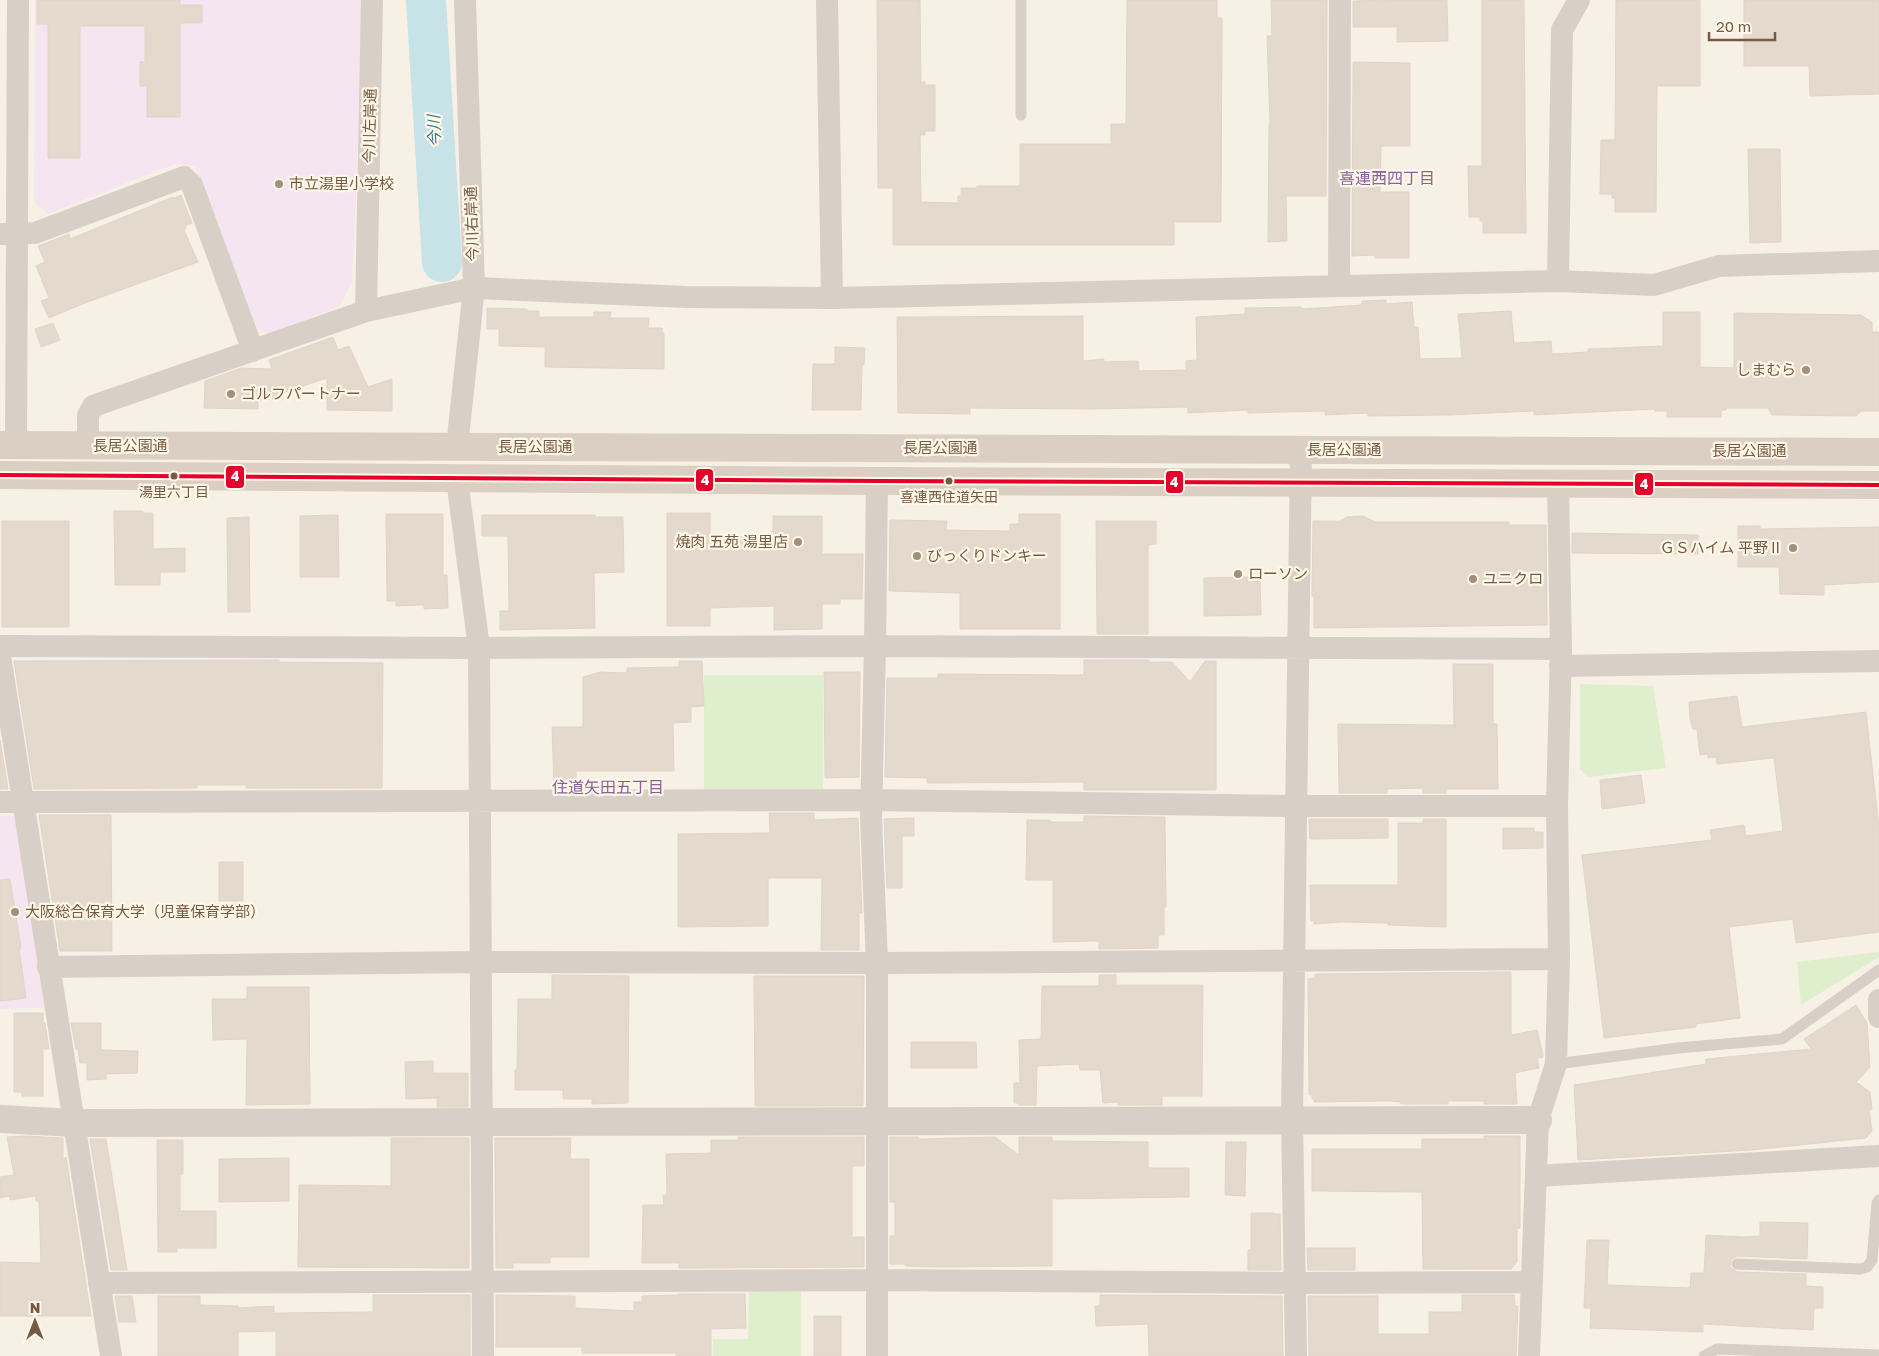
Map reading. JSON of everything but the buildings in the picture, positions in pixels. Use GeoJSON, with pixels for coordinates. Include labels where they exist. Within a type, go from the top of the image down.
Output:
{"type":"FeatureCollection","features":[{"type":"Feature","properties":{"kind":"highway","name":"長居公園通"},"geometry":{"type":"LineString","coordinates":[[8,445],[1879,452]]}},
{"type":"Feature","properties":{"kind":"highway","name":"長居公園通"},"geometry":{"type":"LineString","coordinates":[[0,475],[457,479],[1879,485]]}},
{"type":"Feature","properties":{"kind":"street"},"geometry":{"type":"LineString","coordinates":[[8,445],[8,234],[18,0]]}},
{"type":"Feature","properties":{"kind":"street","name":"今川左岸通"},"geometry":{"type":"LineString","coordinates":[[366,311],[372,0]]}},
{"type":"Feature","properties":{"kind":"street","name":"今川右岸通"},"geometry":{"type":"LineString","coordinates":[[457,447],[474,288],[465,0]]}},
{"type":"Feature","properties":{"kind":"street"},"geometry":{"type":"LineString","coordinates":[[827,0],[832,298]]}},
{"type":"Feature","properties":{"kind":"street"},"geometry":{"type":"LineString","coordinates":[[1339,286],[1340,0]]}},
{"type":"Feature","properties":{"kind":"street"},"geometry":{"type":"LineString","coordinates":[[1558,281],[1562,30],[1579,0]]}},
{"type":"Feature","properties":{"kind":"street"},"geometry":{"type":"LineString","coordinates":[[8,234],[35,233],[184,177],[192,185],[253,351]]}},
{"type":"Feature","properties":{"kind":"street"},"geometry":{"type":"LineString","coordinates":[[88,446],[88,415],[93,406],[366,311],[474,288],[687,297],[832,298],[1558,281],[1654,285],[1719,266],[1879,261]]}},
{"type":"Feature","properties":{"kind":"street"},"geometry":{"type":"LineString","coordinates":[[1296,1356],[1292,1121],[1301,450]]}},
{"type":"Feature","properties":{"kind":"street"},"geometry":{"type":"LineString","coordinates":[[457,479],[479,648],[483,1356]]}},
{"type":"Feature","properties":{"kind":"street"},"geometry":{"type":"LineString","coordinates":[[876,481],[875,646],[871,800],[877,963],[877,1356]]}},
{"type":"Feature","properties":{"kind":"street"},"geometry":{"type":"LineString","coordinates":[[1530,1356],[1538,1120],[1556,1064],[1559,959],[1557,806],[1560,657],[1558,483]]}},
{"type":"Feature","properties":{"kind":"street"},"geometry":{"type":"LineString","coordinates":[[0,646],[479,648],[875,646],[1298,649],[1560,657],[1879,661]]}},
{"type":"Feature","properties":{"kind":"street"},"geometry":{"type":"LineString","coordinates":[[0,656],[111,1356]]}},
{"type":"Feature","properties":{"kind":"street"},"geometry":{"type":"LineString","coordinates":[[0,802],[871,800],[1296,806],[1557,806]]}},
{"type":"Feature","properties":{"kind":"street"},"geometry":{"type":"LineString","coordinates":[[48,967],[480,962],[877,963],[1559,959]]}},
{"type":"Feature","properties":{"kind":"street"},"geometry":{"type":"LineString","coordinates":[[1879,1000],[1879,1017]]}},
{"type":"Feature","properties":{"kind":"street"},"geometry":{"type":"LineString","coordinates":[[0,1119],[74,1122],[1538,1120]]}},
{"type":"Feature","properties":{"kind":"street"},"geometry":{"type":"LineString","coordinates":[[1536,1176],[1879,1156]]}},
{"type":"Feature","properties":{"kind":"street"},"geometry":{"type":"LineString","coordinates":[[99,1283],[878,1280],[1296,1283],[1532,1282]]}},
{"type":"Feature","properties":{"kind":"lane"},"geometry":{"type":"LineString","coordinates":[[1020,0],[1021,115]]}},
{"type":"Feature","properties":{"kind":"lane"},"geometry":{"type":"LineString","coordinates":[[1556,1064],[1678,1048],[1782,1039],[1879,970]]}},
{"type":"Feature","properties":{"kind":"lane"},"geometry":{"type":"LineString","coordinates":[[1736,1264],[1860,1269],[1867,1266],[1872,1260],[1877,1203],[1879,1200]]}},
{"type":"Feature","properties":{"kind":"lane"},"geometry":{"type":"LineString","coordinates":[[1704,1356],[1718,1349],[1879,1355]]}},
{"type":"Feature","properties":{"kind":"shaded area","name":"市立湯里小学校"},"geometry":{"type":"Polygon","coordinates":[[[35,0],[364,0],[352,282],[340,306],[270,334],[252,325],[195,166],[175,164],[48,214],[34,202],[35,0]]]}},
{"type":"Feature","properties":{"kind":"shaded area","name":"大阪総合保育大学（児童保育学部）"},"geometry":{"type":"Polygon","coordinates":[[[0,816],[17,816],[44,1008],[0,1009],[0,816]]]}},
{"type":"Feature","properties":{"kind":"green space"},"geometry":{"type":"Polygon","coordinates":[[[704,675],[823,675],[823,792],[704,792],[704,675]]]}},
{"type":"Feature","properties":{"kind":"green space"},"geometry":{"type":"Polygon","coordinates":[[[1580,684],[1653,686],[1666,768],[1588,777],[1580,769],[1580,684]]]}},
{"type":"Feature","properties":{"kind":"green space"},"geometry":{"type":"Polygon","coordinates":[[[1879,952],[1879,957],[1801,1005],[1797,962],[1879,952]]]}},
{"type":"Feature","properties":{"kind":"green space"},"geometry":{"type":"Polygon","coordinates":[[[749,1290],[801,1290],[801,1356],[713,1356],[713,1339],[748,1339],[749,1290]]]}},
{"type":"Feature","properties":{"kind":"waterway","name":"今川"},"geometry":{"type":"LineString","coordinates":[[426,0],[442,262]]}},
{"type":"Feature","properties":{"kind":"transit line","name":"4"},"geometry":{"type":"LineString","coordinates":[[0,475],[1879,485]]}},
{"type":"Feature","properties":{"kind":"place","name":"市立湯里小学校"},"geometry":{"type":"Point","coordinates":[279,184]}},
{"type":"Feature","properties":{"kind":"place","name":"しまむら"},"geometry":{"type":"Point","coordinates":[1806,370]}},
{"type":"Feature","properties":{"kind":"place","name":"ゴルフパートナー"},"geometry":{"type":"Point","coordinates":[231,394]}},
{"type":"Feature","properties":{"kind":"place","name":"湯里六丁目"},"geometry":{"type":"Point","coordinates":[174,476]}},
{"type":"Feature","properties":{"kind":"place","name":"喜連西住道矢田"},"geometry":{"type":"Point","coordinates":[949,481]}},
{"type":"Feature","properties":{"kind":"place","name":"焼肉 五苑 湯里店"},"geometry":{"type":"Point","coordinates":[798,542]}},
{"type":"Feature","properties":{"kind":"place","name":"ＧＳハイム 平野Ⅱ"},"geometry":{"type":"Point","coordinates":[1793,548]}},
{"type":"Feature","properties":{"kind":"place","name":"びっくりドンキー"},"geometry":{"type":"Point","coordinates":[917,556]}},
{"type":"Feature","properties":{"kind":"place","name":"ローソン"},"geometry":{"type":"Point","coordinates":[1238,574]}},
{"type":"Feature","properties":{"kind":"place","name":"ユニクロ"},"geometry":{"type":"Point","coordinates":[1473,579]}},
{"type":"Feature","properties":{"kind":"place","name":"大阪総合保育大学（児童保育学部）"},"geometry":{"type":"Point","coordinates":[15,912]}},
{"type":"Feature","properties":{"kind":"district","name":"喜連西四丁目"},"geometry":{"type":"Point","coordinates":[1387,178]}},
{"type":"Feature","properties":{"kind":"district","name":"住道矢田五丁目"},"geometry":{"type":"Point","coordinates":[608,787]}}]}
